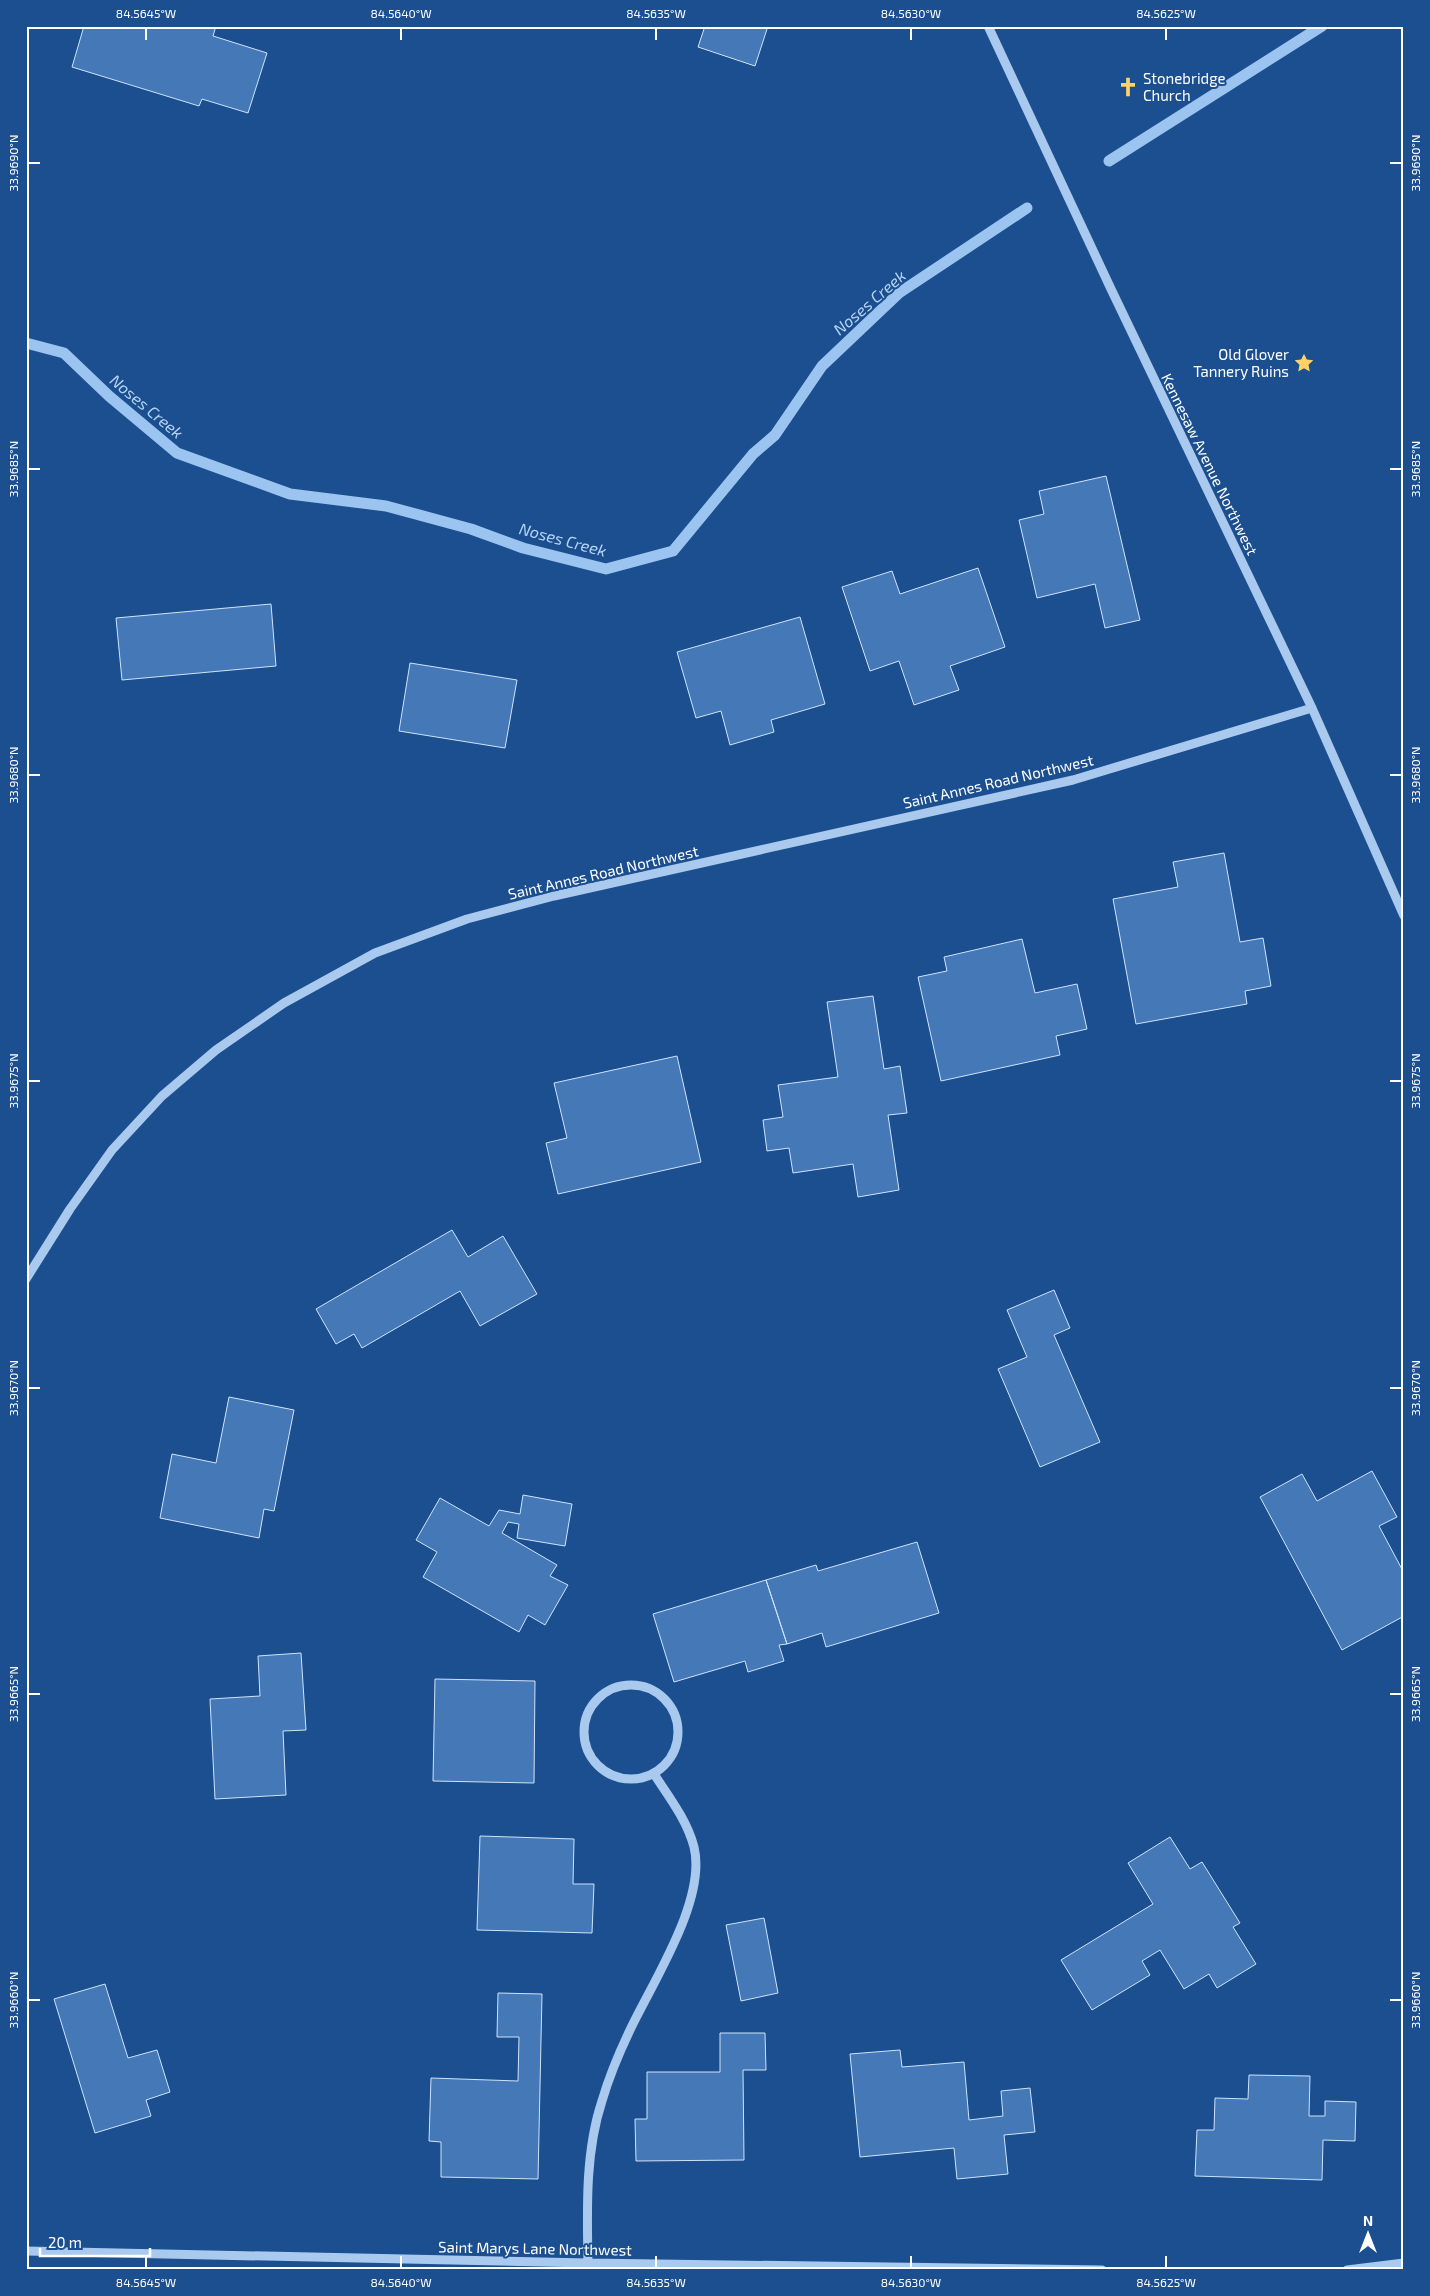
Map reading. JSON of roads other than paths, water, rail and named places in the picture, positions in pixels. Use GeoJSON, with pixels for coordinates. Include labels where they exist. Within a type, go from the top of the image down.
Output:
{"type":"FeatureCollection","features":[{"type":"Feature","properties":{"kind":"street","name":"Kennesaw Avenue Northwest"},"geometry":{"type":"LineString","coordinates":[[988,26],[1312,708],[1404,916]]}},
{"type":"Feature","properties":{"kind":"street","name":"Saint Annes Road Northwest"},"geometry":{"type":"LineString","coordinates":[[26,1279],[70,1209],[112,1150],[162,1096],[216,1050],[284,1003],[375,953],[476,916],[554,896],[1073,780],[1312,708]]}},
{"type":"Feature","properties":{"kind":"street"},"geometry":{"type":"LineString","coordinates":[[640,1685],[661,1695],[675,1713],[678,1736],[671,1758],[654,1774],[632,1780],[610,1775],[592,1760],[583,1740],[585,1716],[597,1697],[617,1686],[640,1685]]}},
{"type":"Feature","properties":{"kind":"street"},"geometry":{"type":"LineString","coordinates":[[588,2263],[589,2169],[601,2103],[630,2030],[673,1945],[693,1886],[696,1860],[691,1839],[682,1819],[654,1774]]}},
{"type":"Feature","properties":{"kind":"street","name":"Saint Marys Lane Northwest"},"geometry":{"type":"LineString","coordinates":[[26,2251],[588,2263],[1102,2270]]}},
{"type":"Feature","properties":{"kind":"street"},"geometry":{"type":"LineString","coordinates":[[1347,2270],[1404,2264]]}},
{"type":"Feature","properties":{"kind":"waterway","name":"Noses Creek"},"geometry":{"type":"LineString","coordinates":[[1109,161],[1322,26]]}},
{"type":"Feature","properties":{"kind":"waterway","name":"Noses Creek"},"geometry":{"type":"LineString","coordinates":[[26,343],[64,353],[109,396],[177,453],[290,494],[386,506],[471,529],[523,548],[606,569],[673,551],[753,454],[775,435],[822,366],[899,293],[1027,208]]}},
{"type":"Feature","properties":{"kind":"place","name":"Stonebridge Church"},"geometry":{"type":"Point","coordinates":[1128,87]}},
{"type":"Feature","properties":{"kind":"place","name":"Old Glover Tannery Ruins"},"geometry":{"type":"Point","coordinates":[1304,363]}}]}
